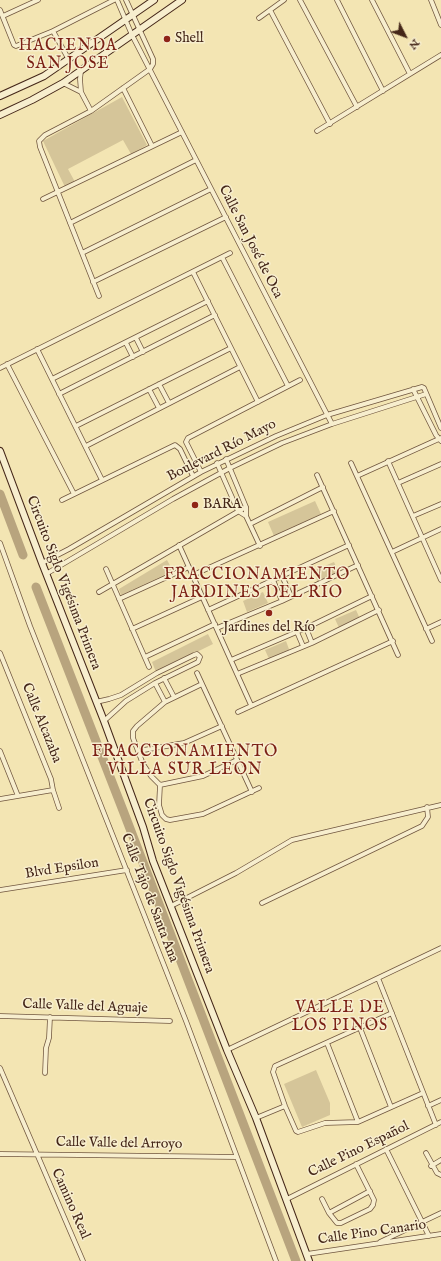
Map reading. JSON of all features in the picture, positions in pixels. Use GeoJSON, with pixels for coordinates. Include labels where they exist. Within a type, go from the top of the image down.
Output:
{"type":"FeatureCollection","features":[{"type":"Feature","properties":{"kind":"main road"},"geometry":{"type":"LineString","coordinates":[[0,96],[44,76],[154,0]]}},
{"type":"Feature","properties":{"kind":"main road"},"geometry":{"type":"LineString","coordinates":[[0,115],[63,83],[182,0]]}},
{"type":"Feature","properties":{"kind":"main road","name":"Circuito Siglo Vigésima Primera"},"geometry":{"type":"LineString","coordinates":[[0,451],[42,564],[104,721],[143,827],[153,861],[226,1050],[256,1118],[309,1261]]}},
{"type":"Feature","properties":{"kind":"street"},"geometry":{"type":"LineString","coordinates":[[3,16],[38,0]]}},
{"type":"Feature","properties":{"kind":"street"},"geometry":{"type":"LineString","coordinates":[[0,10],[14,45],[16,46],[53,31],[114,0]]}},
{"type":"Feature","properties":{"kind":"street","name":"Calle San José de Oca"},"geometry":{"type":"LineString","coordinates":[[117,0],[132,35],[332,424]]}},
{"type":"Feature","properties":{"kind":"street","name":"Calle San José de Oca"},"geometry":{"type":"LineString","coordinates":[[126,0],[153,59],[153,64],[150,69]]}},
{"type":"Feature","properties":{"kind":"street"},"geometry":{"type":"LineString","coordinates":[[259,18],[284,0]]}},
{"type":"Feature","properties":{"kind":"street"},"geometry":{"type":"LineString","coordinates":[[300,0],[356,107]]}},
{"type":"Feature","properties":{"kind":"street"},"geometry":{"type":"LineString","coordinates":[[337,0],[383,91]]}},
{"type":"Feature","properties":{"kind":"street"},"geometry":{"type":"LineString","coordinates":[[372,0],[410,74]]}},
{"type":"Feature","properties":{"kind":"street"},"geometry":{"type":"LineString","coordinates":[[431,0],[441,25]]}},
{"type":"Feature","properties":{"kind":"street"},"geometry":{"type":"LineString","coordinates":[[270,10],[330,124]]}},
{"type":"Feature","properties":{"kind":"street"},"geometry":{"type":"LineString","coordinates":[[53,31],[69,60]]}},
{"type":"Feature","properties":{"kind":"street"},"geometry":{"type":"LineString","coordinates":[[317,131],[441,55]]}},
{"type":"Feature","properties":{"kind":"street"},"geometry":{"type":"LineString","coordinates":[[99,296],[57,193],[39,141],[45,135],[91,111],[150,69]]}},
{"type":"Feature","properties":{"kind":"street"},"geometry":{"type":"LineString","coordinates":[[81,71],[81,92],[91,111]]}},
{"type":"Feature","properties":{"kind":"street"},"geometry":{"type":"LineString","coordinates":[[63,83],[81,92]]}},
{"type":"Feature","properties":{"kind":"street"},"geometry":{"type":"LineString","coordinates":[[123,88],[152,146]]}},
{"type":"Feature","properties":{"kind":"street"},"geometry":{"type":"LineString","coordinates":[[43,199],[182,132]]}},
{"type":"Feature","properties":{"kind":"street"},"geometry":{"type":"LineString","coordinates":[[70,223],[196,160]]}},
{"type":"Feature","properties":{"kind":"street"},"geometry":{"type":"LineString","coordinates":[[82,253],[211,189]]}},
{"type":"Feature","properties":{"kind":"street"},"geometry":{"type":"LineString","coordinates":[[94,282],[226,217]]}},
{"type":"Feature","properties":{"kind":"street"},"geometry":{"type":"LineString","coordinates":[[0,368],[230,253]]}},
{"type":"Feature","properties":{"kind":"street"},"geometry":{"type":"LineString","coordinates":[[222,257],[288,386]]}},
{"type":"Feature","properties":{"kind":"street"},"geometry":{"type":"LineString","coordinates":[[193,272],[258,402]]}},
{"type":"Feature","properties":{"kind":"street"},"geometry":{"type":"LineString","coordinates":[[52,379],[208,302]]}},
{"type":"Feature","properties":{"kind":"street"},"geometry":{"type":"LineString","coordinates":[[60,394],[215,315]]}},
{"type":"Feature","properties":{"kind":"street"},"geometry":{"type":"LineString","coordinates":[[136,338],[143,352]]}},
{"type":"Feature","properties":{"kind":"street"},"geometry":{"type":"LineString","coordinates":[[126,343],[133,357]]}},
{"type":"Feature","properties":{"kind":"street"},"geometry":{"type":"LineString","coordinates":[[76,426],[231,348]]}},
{"type":"Feature","properties":{"kind":"street"},"geometry":{"type":"LineString","coordinates":[[37,349],[102,480]]}},
{"type":"Feature","properties":{"kind":"street"},"geometry":{"type":"LineString","coordinates":[[7,364],[74,494]]}},
{"type":"Feature","properties":{"kind":"street"},"geometry":{"type":"LineString","coordinates":[[86,446],[240,367]]}},
{"type":"Feature","properties":{"kind":"street"},"geometry":{"type":"LineString","coordinates":[[201,472],[186,442],[188,438],[300,380]]}},
{"type":"Feature","properties":{"kind":"street"},"geometry":{"type":"LineString","coordinates":[[159,384],[169,403]]}},
{"type":"Feature","properties":{"kind":"street","name":"Boulevard Río Mayo"},"geometry":{"type":"LineString","coordinates":[[42,564],[217,463],[327,414],[421,386],[424,388],[426,394],[332,424],[282,443],[221,472],[46,574]]}},
{"type":"Feature","properties":{"kind":"street"},"geometry":{"type":"LineString","coordinates":[[150,389],[159,408]]}},
{"type":"Feature","properties":{"kind":"street"},"geometry":{"type":"LineString","coordinates":[[357,476],[440,439],[413,389]]}},
{"type":"Feature","properties":{"kind":"street"},"geometry":{"type":"LineString","coordinates":[[426,394],[441,428]]}},
{"type":"Feature","properties":{"kind":"street"},"geometry":{"type":"LineString","coordinates":[[62,500],[174,445],[180,449],[193,476]]}},
{"type":"Feature","properties":{"kind":"street"},"geometry":{"type":"LineString","coordinates":[[226,459],[246,506],[246,516],[260,546]]}},
{"type":"Feature","properties":{"kind":"street"},"geometry":{"type":"LineString","coordinates":[[388,461],[441,580]]}},
{"type":"Feature","properties":{"kind":"street"},"geometry":{"type":"LineString","coordinates":[[217,463],[238,511],[246,516]]}},
{"type":"Feature","properties":{"kind":"street"},"geometry":{"type":"LineString","coordinates":[[351,463],[432,642]]}},
{"type":"Feature","properties":{"kind":"street"},"geometry":{"type":"LineString","coordinates":[[398,483],[441,464]]}},
{"type":"Feature","properties":{"kind":"street"},"geometry":{"type":"LineString","coordinates":[[317,475],[398,654]]}},
{"type":"Feature","properties":{"kind":"street"},"geometry":{"type":"LineString","coordinates":[[250,524],[323,487]]}},
{"type":"Feature","properties":{"kind":"street"},"geometry":{"type":"LineString","coordinates":[[413,516],[441,504]]}},
{"type":"Feature","properties":{"kind":"street"},"geometry":{"type":"LineString","coordinates":[[99,592],[246,506]]}},
{"type":"Feature","properties":{"kind":"street"},"geometry":{"type":"LineString","coordinates":[[193,575],[260,546],[334,511]]}},
{"type":"Feature","properties":{"kind":"street"},"geometry":{"type":"LineString","coordinates":[[392,552],[441,529]]}},
{"type":"Feature","properties":{"kind":"street","name":"Calle Tajo de Santa Ana"},"geometry":{"type":"LineString","coordinates":[[0,543],[30,626],[127,870],[238,1157],[276,1261]]}},
{"type":"Feature","properties":{"kind":"street"},"geometry":{"type":"LineString","coordinates":[[179,545],[251,705]]}},
{"type":"Feature","properties":{"kind":"street"},"geometry":{"type":"LineString","coordinates":[[208,610],[349,545]]}},
{"type":"Feature","properties":{"kind":"street"},"geometry":{"type":"LineString","coordinates":[[145,657],[216,626],[282,601],[358,565]]}},
{"type":"Feature","properties":{"kind":"street"},"geometry":{"type":"LineString","coordinates":[[119,599],[189,567]]}},
{"type":"Feature","properties":{"kind":"street"},"geometry":{"type":"LineString","coordinates":[[436,570],[441,568]]}},
{"type":"Feature","properties":{"kind":"street"},"geometry":{"type":"LineString","coordinates":[[106,569],[149,667]]}},
{"type":"Feature","properties":{"kind":"street"},"geometry":{"type":"LineString","coordinates":[[282,576],[291,596]]}},
{"type":"Feature","properties":{"kind":"street"},"geometry":{"type":"LineString","coordinates":[[273,580],[282,601]]}},
{"type":"Feature","properties":{"kind":"street"},"geometry":{"type":"LineString","coordinates":[[231,660],[306,628],[372,596]]}},
{"type":"Feature","properties":{"kind":"street"},"geometry":{"type":"LineString","coordinates":[[132,629],[202,597]]}},
{"type":"Feature","properties":{"kind":"street"},"geometry":{"type":"LineString","coordinates":[[237,674],[312,642],[379,610]]}},
{"type":"Feature","properties":{"kind":"street"},"geometry":{"type":"LineString","coordinates":[[426,629],[441,622]]}},
{"type":"Feature","properties":{"kind":"street"},"geometry":{"type":"LineString","coordinates":[[306,628],[312,642]]}},
{"type":"Feature","properties":{"kind":"street"},"geometry":{"type":"LineString","coordinates":[[297,632],[303,646]]}},
{"type":"Feature","properties":{"kind":"street"},"geometry":{"type":"LineString","coordinates":[[238,712],[393,641]]}},
{"type":"Feature","properties":{"kind":"street","name":"Calle Alcazaba"},"geometry":{"type":"LineString","coordinates":[[0,653],[51,779],[59,808]]}},
{"type":"Feature","properties":{"kind":"street"},"geometry":{"type":"LineString","coordinates":[[96,702],[121,695],[157,673],[197,654],[200,657],[198,662],[164,678],[126,701],[104,721]]}},
{"type":"Feature","properties":{"kind":"street"},"geometry":{"type":"LineString","coordinates":[[0,667],[5,665]]}},
{"type":"Feature","properties":{"kind":"street"},"geometry":{"type":"LineString","coordinates":[[197,673],[252,792]]}},
{"type":"Feature","properties":{"kind":"street"},"geometry":{"type":"LineString","coordinates":[[164,678],[174,698]]}},
{"type":"Feature","properties":{"kind":"street"},"geometry":{"type":"LineString","coordinates":[[155,683],[165,702]]}},
{"type":"Feature","properties":{"kind":"street"},"geometry":{"type":"LineString","coordinates":[[202,684],[165,702],[133,731],[133,738],[146,770],[160,785],[159,808],[162,815],[166,819],[175,820],[203,814],[259,788]]}},
{"type":"Feature","properties":{"kind":"street"},"geometry":{"type":"LineString","coordinates":[[121,695],[126,701]]}},
{"type":"Feature","properties":{"kind":"street"},"geometry":{"type":"LineString","coordinates":[[138,751],[184,743],[222,726]]}},
{"type":"Feature","properties":{"kind":"street"},"geometry":{"type":"LineString","coordinates":[[0,751],[18,796]]}},
{"type":"Feature","properties":{"kind":"street"},"geometry":{"type":"LineString","coordinates":[[160,785],[204,776],[237,760]]}},
{"type":"Feature","properties":{"kind":"street"},"geometry":{"type":"LineString","coordinates":[[0,799],[53,790]]}},
{"type":"Feature","properties":{"kind":"street"},"geometry":{"type":"LineString","coordinates":[[171,906],[236,873],[292,840],[427,807],[441,805]]}},
{"type":"Feature","properties":{"kind":"street"},"geometry":{"type":"LineString","coordinates":[[262,903],[422,826],[428,817],[427,807]]}},
{"type":"Feature","properties":{"kind":"street","name":"Blvd Epsilon"},"geometry":{"type":"LineString","coordinates":[[0,890],[127,870]]}},
{"type":"Feature","properties":{"kind":"street"},"geometry":{"type":"LineString","coordinates":[[226,1050],[441,948]]}},
{"type":"Feature","properties":{"kind":"street"},"geometry":{"type":"LineString","coordinates":[[378,978],[436,1125]]}},
{"type":"Feature","properties":{"kind":"street"},"geometry":{"type":"LineString","coordinates":[[392,1013],[275,1066],[273,1072],[285,1106],[296,1131],[298,1132],[325,1123],[358,1122],[423,1093]]}},
{"type":"Feature","properties":{"kind":"street","name":"Calle Valle del Aguaje"},"geometry":{"type":"LineString","coordinates":[[0,1016],[170,1021]]}},
{"type":"Feature","properties":{"kind":"street"},"geometry":{"type":"LineString","coordinates":[[45,1073],[46,1048],[49,1038],[50,1017]]}},
{"type":"Feature","properties":{"kind":"street"},"geometry":{"type":"LineString","coordinates":[[360,1028],[392,1107]]}},
{"type":"Feature","properties":{"kind":"street"},"geometry":{"type":"LineString","coordinates":[[327,1043],[358,1122]]}},
{"type":"Feature","properties":{"kind":"street","name":"Camino Real"},"geometry":{"type":"LineString","coordinates":[[0,1068],[83,1261]]}},
{"type":"Feature","properties":{"kind":"street"},"geometry":{"type":"LineString","coordinates":[[428,1106],[441,1100]]}},
{"type":"Feature","properties":{"kind":"street"},"geometry":{"type":"LineString","coordinates":[[256,1118],[285,1106]]}},
{"type":"Feature","properties":{"kind":"street","name":"Calle Pino Español"},"geometry":{"type":"LineString","coordinates":[[286,1199],[441,1122]]}},
{"type":"Feature","properties":{"kind":"street"},"geometry":{"type":"LineString","coordinates":[[386,1149],[429,1236]]}},
{"type":"Feature","properties":{"kind":"street"},"geometry":{"type":"LineString","coordinates":[[426,1153],[431,1166],[436,1173],[441,1175]]}},
{"type":"Feature","properties":{"kind":"street","name":"Calle Valle del Arroyo"},"geometry":{"type":"LineString","coordinates":[[0,1154],[238,1157]]}},
{"type":"Feature","properties":{"kind":"street"},"geometry":{"type":"LineString","coordinates":[[431,1166],[441,1160]]}},
{"type":"Feature","properties":{"kind":"street"},"geometry":{"type":"LineString","coordinates":[[322,1199],[329,1213],[337,1223],[341,1223],[370,1209],[374,1200],[356,1164]]}},
{"type":"Feature","properties":{"kind":"street"},"geometry":{"type":"LineString","coordinates":[[329,1213],[370,1191]]}},
{"type":"Feature","properties":{"kind":"street"},"geometry":{"type":"LineString","coordinates":[[374,1244],[441,1213]]}},
{"type":"Feature","properties":{"kind":"street","name":"Calle Pino Canario"},"geometry":{"type":"LineString","coordinates":[[307,1254],[441,1234]]}},
{"type":"Feature","properties":{"kind":"shaded area"},"geometry":{"type":"Polygon","coordinates":[[[122,97],[147,145],[131,154],[123,140],[68,169],[75,182],[65,187],[43,141],[122,97]]]}},
{"type":"Feature","properties":{"kind":"shaded area"},"geometry":{"type":"Polygon","coordinates":[[[315,501],[321,514],[274,536],[268,522],[315,501]]]}},
{"type":"Feature","properties":{"kind":"shaded area"},"geometry":{"type":"Polygon","coordinates":[[[167,560],[173,571],[121,595],[119,589],[167,560]]]}},
{"type":"Feature","properties":{"kind":"shaded area"},"geometry":{"type":"Polygon","coordinates":[[[334,562],[339,573],[318,582],[313,571],[334,562]]]}},
{"type":"Feature","properties":{"kind":"shaded area"},"geometry":{"type":"Polygon","coordinates":[[[263,592],[268,603],[247,612],[243,601],[263,592]]]}},
{"type":"Feature","properties":{"kind":"shaded area"},"geometry":{"type":"Polygon","coordinates":[[[356,610],[361,621],[340,630],[335,619],[356,610]]]}},
{"type":"Feature","properties":{"kind":"shaded area"},"geometry":{"type":"Polygon","coordinates":[[[208,634],[213,644],[156,672],[152,662],[208,634]]]}},
{"type":"Feature","properties":{"kind":"shaded area"},"geometry":{"type":"Polygon","coordinates":[[[286,641],[290,652],[270,661],[265,650],[286,641]]]}},
{"type":"Feature","properties":{"kind":"shaded area"},"geometry":{"type":"Polygon","coordinates":[[[316,1070],[330,1103],[330,1115],[302,1127],[284,1084],[316,1070]]]}},
{"type":"Feature","properties":{"kind":"waterway"},"geometry":{"type":"LineString","coordinates":[[0,494],[23,555]]}},
{"type":"Feature","properties":{"kind":"waterway"},"geometry":{"type":"LineString","coordinates":[[36,587],[296,1261]]}},
{"type":"Feature","properties":{"kind":"place","name":"Shell"},"geometry":{"type":"Point","coordinates":[167,39]}},
{"type":"Feature","properties":{"kind":"place","name":"BARA"},"geometry":{"type":"Point","coordinates":[195,505]}},
{"type":"Feature","properties":{"kind":"place","name":"Jardines del Río"},"geometry":{"type":"Point","coordinates":[269,613]}},
{"type":"Feature","properties":{"kind":"district","name":"HACIENDA SAN JOSE"},"geometry":{"type":"Point","coordinates":[68,56]}},
{"type":"Feature","properties":{"kind":"district","name":"FRACCIONAMIENTO JARDINES DEL RIO"},"geometry":{"type":"Point","coordinates":[257,585]}},
{"type":"Feature","properties":{"kind":"district","name":"FRACCIONAMIENTO VILLA SUR LEON"},"geometry":{"type":"Point","coordinates":[185,762]}},
{"type":"Feature","properties":{"kind":"district","name":"VALLE DE LOS PINOS"},"geometry":{"type":"Point","coordinates":[340,1018]}}]}
